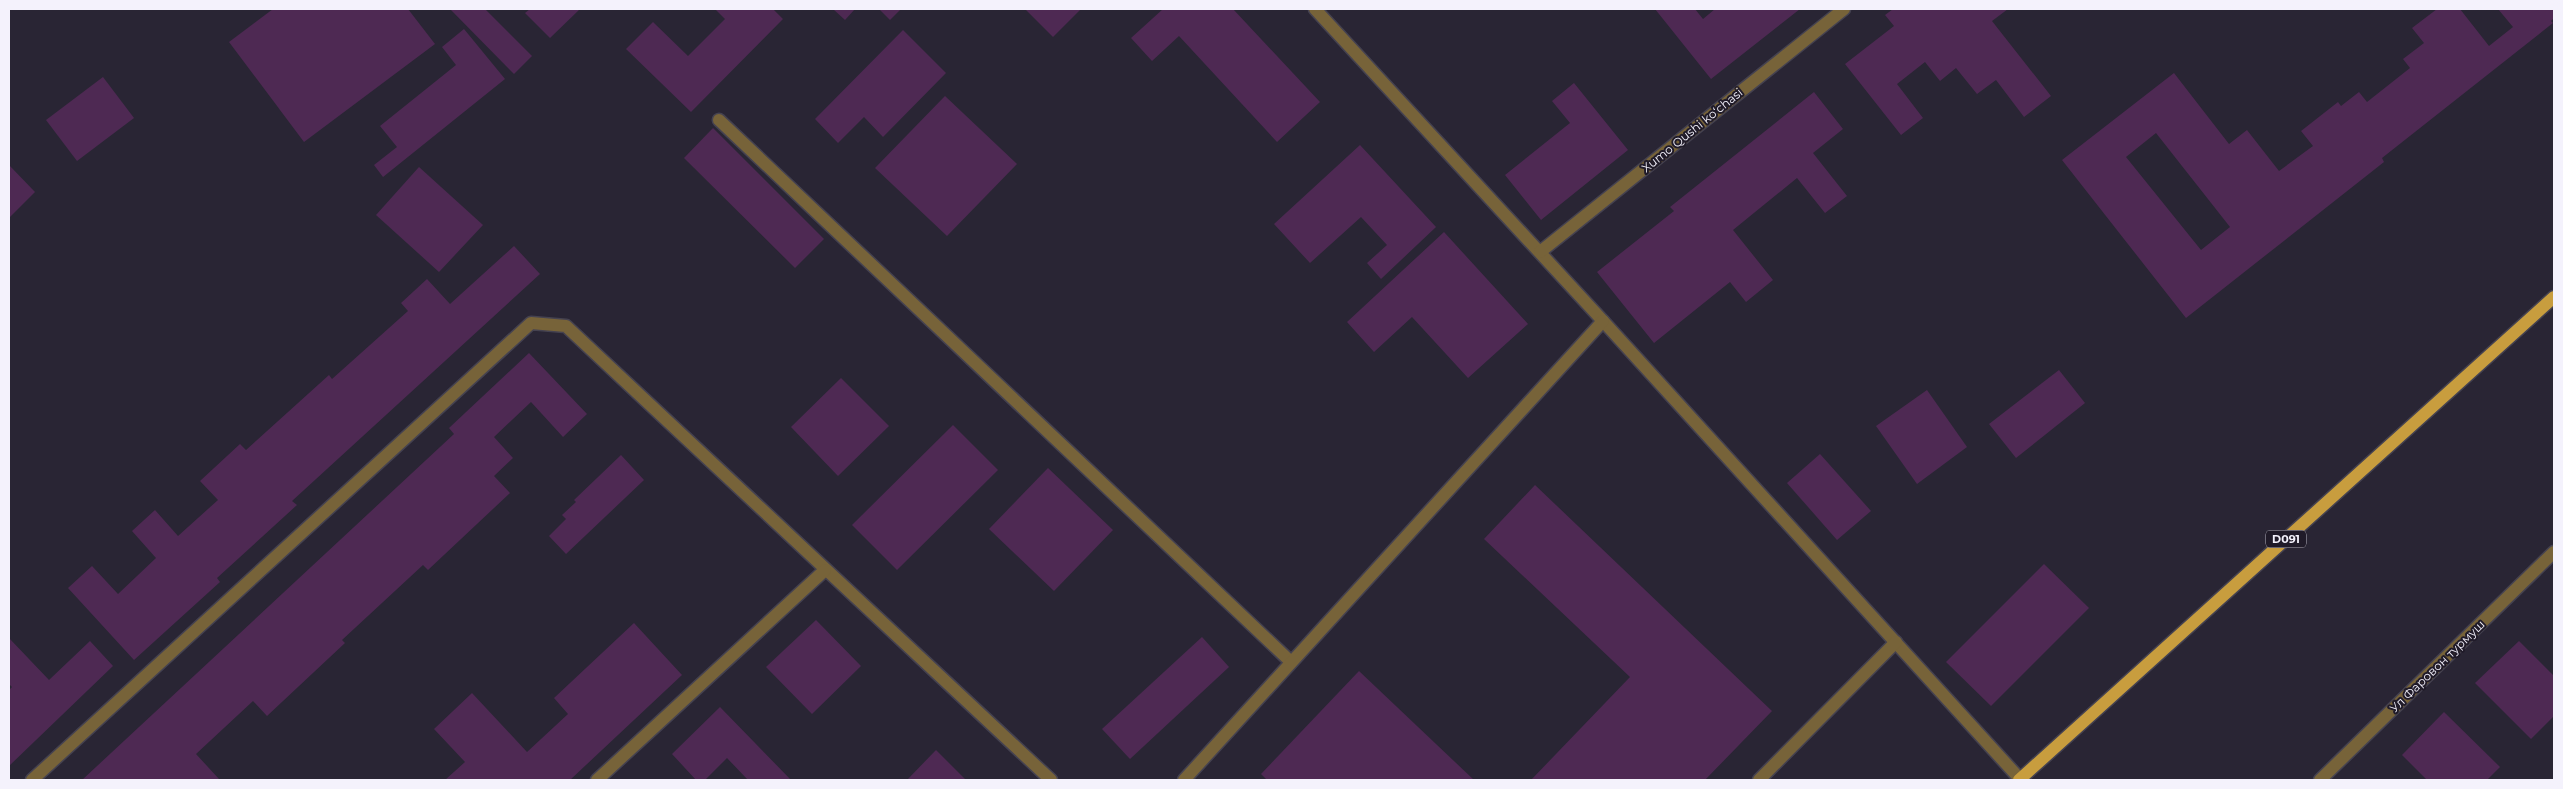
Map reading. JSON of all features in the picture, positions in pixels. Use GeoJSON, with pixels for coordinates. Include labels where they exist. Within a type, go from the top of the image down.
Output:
{"type":"FeatureCollection","features":[{"type":"Feature","properties":{"kind":"main road","name":"D091"},"geometry":{"type":"LineString","coordinates":[[2019,780],[2554,297]]}},
{"type":"Feature","properties":{"kind":"street"},"geometry":{"type":"LineString","coordinates":[[1315,9],[1540,252],[1896,642],[2019,780]]}},
{"type":"Feature","properties":{"kind":"street","name":"Xumo Qushi koʻchasi"},"geometry":{"type":"LineString","coordinates":[[1540,252],[1844,9]]}},
{"type":"Feature","properties":{"kind":"street"},"geometry":{"type":"LineString","coordinates":[[719,120],[1291,662]]}},
{"type":"Feature","properties":{"kind":"street"},"geometry":{"type":"LineString","coordinates":[[1184,780],[1603,321]]}},
{"type":"Feature","properties":{"kind":"street"},"geometry":{"type":"LineString","coordinates":[[32,780],[531,323],[566,326],[824,570],[1051,780]]}},
{"type":"Feature","properties":{"kind":"street","name":"Ул Фаровон турмуш"},"geometry":{"type":"LineString","coordinates":[[2320,780],[2554,552]]}},
{"type":"Feature","properties":{"kind":"street"},"geometry":{"type":"LineString","coordinates":[[597,780],[824,570]]}},
{"type":"Feature","properties":{"kind":"street"},"geometry":{"type":"LineString","coordinates":[[1759,780],[1896,642]]}},
{"type":"Feature","properties":{"kind":"building"},"geometry":{"type":"Polygon","coordinates":[[[273,9],[408,9],[435,44],[304,142],[229,42],[273,9]]]}},
{"type":"Feature","properties":{"kind":"building"},"geometry":{"type":"Polygon","coordinates":[[[450,9],[485,9],[532,56],[514,74],[450,9]]]}},
{"type":"Feature","properties":{"kind":"building"},"geometry":{"type":"Polygon","coordinates":[[[530,9],[580,9],[550,38],[525,13],[530,9]]]}},
{"type":"Feature","properties":{"kind":"building"},"geometry":{"type":"Polygon","coordinates":[[[715,9],[773,9],[783,19],[691,112],[626,49],[653,22],[688,56],[725,19],[715,9]]]}},
{"type":"Feature","properties":{"kind":"building"},"geometry":{"type":"Polygon","coordinates":[[[833,9],[855,9],[845,20],[833,9]]]}},
{"type":"Feature","properties":{"kind":"building"},"geometry":{"type":"Polygon","coordinates":[[[879,9],[901,9],[890,20],[879,9]]]}},
{"type":"Feature","properties":{"kind":"building"},"geometry":{"type":"Polygon","coordinates":[[[1025,9],[1081,9],[1053,37],[1025,9]]]}},
{"type":"Feature","properties":{"kind":"building"},"geometry":{"type":"Polygon","coordinates":[[[1163,9],[1233,9],[1320,102],[1277,142],[1179,36],[1152,61],[1131,38],[1163,9]]]}},
{"type":"Feature","properties":{"kind":"building"},"geometry":{"type":"Polygon","coordinates":[[[1655,9],[1695,9],[1703,19],[1715,9],[1800,9],[1711,79],[1655,9]]]}},
{"type":"Feature","properties":{"kind":"building"},"geometry":{"type":"Polygon","coordinates":[[[1893,9],[2008,9],[1992,21],[2051,96],[2024,117],[1996,80],[1977,94],[1956,68],[1940,81],[1925,62],[1897,84],[1923,118],[1901,135],[1845,64],[1894,26],[1885,15],[1893,9]]]}},
{"type":"Feature","properties":{"kind":"building"},"geometry":{"type":"Polygon","coordinates":[[[2437,9],[2460,9],[2489,46],[2513,27],[2498,9],[2554,9],[2554,18],[2551,21],[2553,23],[2382,158],[2384,162],[2186,318],[2062,160],[2174,73],[2229,144],[2247,130],[2279,171],[2313,146],[2301,131],[2338,102],[2341,106],[2359,92],[2367,102],[2410,68],[2403,59],[2424,43],[2412,28],[2437,9]],[[2156,133],[2126,157],[2201,250],[2230,227],[2156,133]]]}},
{"type":"Feature","properties":{"kind":"building"},"geometry":{"type":"Polygon","coordinates":[[[464,29],[505,79],[383,177],[374,165],[397,147],[380,126],[456,65],[442,47],[464,29]]]}},
{"type":"Feature","properties":{"kind":"building"},"geometry":{"type":"Polygon","coordinates":[[[903,30],[946,73],[883,137],[864,117],[838,143],[815,119],[903,30]]]}},
{"type":"Feature","properties":{"kind":"building"},"geometry":{"type":"Polygon","coordinates":[[[103,77],[134,118],[77,161],[46,120],[103,77]]]}},
{"type":"Feature","properties":{"kind":"building"},"geometry":{"type":"Polygon","coordinates":[[[1574,83],[1628,150],[1541,220],[1505,175],[1570,123],[1552,101],[1574,83]]]}},
{"type":"Feature","properties":{"kind":"building"},"geometry":{"type":"Polygon","coordinates":[[[1814,92],[1843,129],[1813,153],[1847,196],[1825,213],[1797,178],[1733,230],[1773,280],[1746,302],[1730,282],[1654,343],[1597,272],[1674,211],[1670,207],[1814,92]]]}},
{"type":"Feature","properties":{"kind":"building"},"geometry":{"type":"Polygon","coordinates":[[[945,96],[1017,164],[947,236],[875,168],[945,96]]]}},
{"type":"Feature","properties":{"kind":"building"},"geometry":{"type":"Polygon","coordinates":[[[713,128],[824,239],[795,268],[684,158],[713,128]]]}},
{"type":"Feature","properties":{"kind":"building"},"geometry":{"type":"Polygon","coordinates":[[[1360,145],[1436,227],[1381,279],[1367,263],[1387,245],[1361,217],[1310,263],[1274,224],[1360,145]]]}},
{"type":"Feature","properties":{"kind":"building"},"geometry":{"type":"Polygon","coordinates":[[[9,165],[35,192],[9,218],[9,165]]]}},
{"type":"Feature","properties":{"kind":"building"},"geometry":{"type":"Polygon","coordinates":[[[419,167],[483,225],[439,272],[376,215],[419,167]]]}},
{"type":"Feature","properties":{"kind":"building"},"geometry":{"type":"Polygon","coordinates":[[[1444,232],[1528,324],[1468,378],[1412,317],[1374,352],[1347,322],[1444,232]]]}},
{"type":"Feature","properties":{"kind":"building"},"geometry":{"type":"Polygon","coordinates":[[[514,246],[540,274],[292,501],[297,505],[217,578],[220,582],[134,660],[68,588],[92,566],[118,594],[156,558],[132,531],[155,510],[178,536],[218,500],[200,481],[240,444],[246,450],[329,375],[332,379],[408,311],[401,303],[427,279],[450,304],[514,246]]]}},
{"type":"Feature","properties":{"kind":"building"},"geometry":{"type":"Polygon","coordinates":[[[529,353],[587,414],[563,437],[531,402],[494,437],[513,458],[494,476],[510,493],[428,570],[423,565],[342,640],[345,643],[267,716],[253,701],[196,754],[219,779],[82,780],[454,434],[449,428],[529,353]]]}},
{"type":"Feature","properties":{"kind":"building"},"geometry":{"type":"Polygon","coordinates":[[[2059,370],[2085,403],[2016,458],[1989,424],[2059,370]]]}},
{"type":"Feature","properties":{"kind":"building"},"geometry":{"type":"Polygon","coordinates":[[[841,378],[889,426],[838,476],[791,427],[841,378]]]}},
{"type":"Feature","properties":{"kind":"building"},"geometry":{"type":"Polygon","coordinates":[[[1927,390],[1967,447],[1917,484],[1876,426],[1927,390]]]}},
{"type":"Feature","properties":{"kind":"building"},"geometry":{"type":"Polygon","coordinates":[[[953,425],[998,470],[897,570],[852,525],[953,425]]]}},
{"type":"Feature","properties":{"kind":"building"},"geometry":{"type":"Polygon","coordinates":[[[1820,454],[1871,511],[1837,540],[1787,483],[1820,454]]]}},
{"type":"Feature","properties":{"kind":"building"},"geometry":{"type":"Polygon","coordinates":[[[621,455],[644,480],[566,554],[549,536],[566,519],[562,515],[576,502],[574,500],[621,455]]]}},
{"type":"Feature","properties":{"kind":"building"},"geometry":{"type":"Polygon","coordinates":[[[1048,468],[1113,530],[1054,591],[989,529],[1048,468]]]}},
{"type":"Feature","properties":{"kind":"building"},"geometry":{"type":"Polygon","coordinates":[[[1535,485],[1772,711],[1705,780],[1531,780],[1630,677],[1484,539],[1535,485]]]}},
{"type":"Feature","properties":{"kind":"building"},"geometry":{"type":"Polygon","coordinates":[[[2044,564],[2089,608],[1991,706],[1946,662],[2044,564]]]}},
{"type":"Feature","properties":{"kind":"building"},"geometry":{"type":"Polygon","coordinates":[[[816,620],[861,666],[812,714],[766,667],[816,620]]]}},
{"type":"Feature","properties":{"kind":"building"},"geometry":{"type":"Polygon","coordinates":[[[634,623],[682,675],[570,780],[445,780],[465,762],[434,729],[472,693],[527,752],[568,714],[554,698],[634,623]]]}},
{"type":"Feature","properties":{"kind":"building"},"geometry":{"type":"Polygon","coordinates":[[[1202,637],[1229,667],[1130,759],[1102,729],[1202,637]]]}},
{"type":"Feature","properties":{"kind":"building"},"geometry":{"type":"Polygon","coordinates":[[[9,638],[49,680],[90,641],[113,666],[9,766],[9,690],[12,687],[9,684],[9,638]]]}},
{"type":"Feature","properties":{"kind":"building"},"geometry":{"type":"Polygon","coordinates":[[[2519,641],[2554,676],[2554,716],[2531,739],[2475,683],[2519,641]]]}},
{"type":"Feature","properties":{"kind":"building"},"geometry":{"type":"Polygon","coordinates":[[[1359,671],[1474,780],[1267,780],[1261,774],[1359,671]]]}},
{"type":"Feature","properties":{"kind":"building"},"geometry":{"type":"Polygon","coordinates":[[[720,707],[791,780],[748,780],[727,758],[705,780],[696,780],[672,754],[720,707]]]}},
{"type":"Feature","properties":{"kind":"building"},"geometry":{"type":"Polygon","coordinates":[[[2444,712],[2500,767],[2487,780],[2427,780],[2402,755],[2444,712]]]}},
{"type":"Feature","properties":{"kind":"building"},"geometry":{"type":"Polygon","coordinates":[[[936,750],[966,780],[907,780],[936,750]]]}}]}
